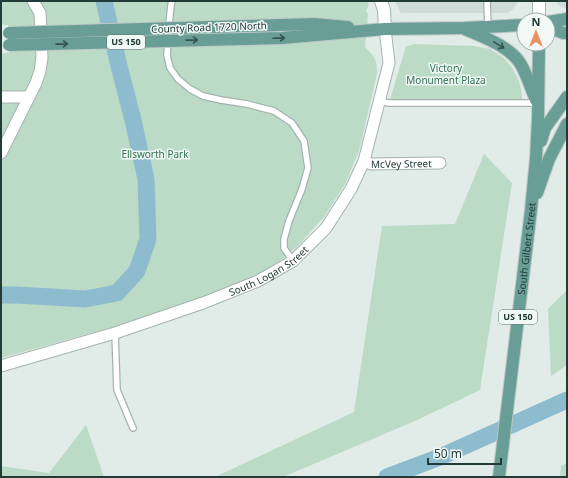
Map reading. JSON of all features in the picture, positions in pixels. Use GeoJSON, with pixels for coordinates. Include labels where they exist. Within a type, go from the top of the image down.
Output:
{"type":"FeatureCollection","features":[{"type":"Feature","properties":{"kind":"main road"},"geometry":{"type":"LineString","coordinates":[[556,21],[567,19]]}},
{"type":"Feature","properties":{"kind":"main road","name":"County Road 1720 North"},"geometry":{"type":"LineString","coordinates":[[5,39],[243,26],[314,24],[385,29]]}},
{"type":"Feature","properties":{"kind":"main road","name":"County Road 1720 North"},"geometry":{"type":"LineString","coordinates":[[5,39],[282,38],[385,29],[516,25]]}},
{"type":"Feature","properties":{"kind":"main road"},"geometry":{"type":"LineString","coordinates":[[464,28],[496,43],[512,54],[520,63],[538,103]]}},
{"type":"Feature","properties":{"kind":"main road"},"geometry":{"type":"LineString","coordinates":[[556,30],[567,33]]}},
{"type":"Feature","properties":{"kind":"main road","name":"South Gilbert Street"},"geometry":{"type":"LineString","coordinates":[[499,477],[536,158],[538,52]]}},
{"type":"Feature","properties":{"kind":"main road"},"geometry":{"type":"LineString","coordinates":[[536,158],[545,128],[567,97]]}},
{"type":"Feature","properties":{"kind":"main road"},"geometry":{"type":"LineString","coordinates":[[531,210],[549,159],[567,124]]}},
{"type":"Feature","properties":{"kind":"street"},"geometry":{"type":"LineString","coordinates":[[1,153],[36,83],[40,71],[42,58],[40,13],[33,1]]}},
{"type":"Feature","properties":{"kind":"street"},"geometry":{"type":"LineString","coordinates":[[381,1],[384,10],[385,29]]}},
{"type":"Feature","properties":{"kind":"street"},"geometry":{"type":"LineString","coordinates":[[539,1],[539,12]]}},
{"type":"Feature","properties":{"kind":"street","name":"South Logan Street"},"geometry":{"type":"LineString","coordinates":[[1,366],[115,333],[203,303],[258,281],[293,261],[326,228],[352,189],[364,161],[389,63],[385,29]]}},
{"type":"Feature","properties":{"kind":"street"},"geometry":{"type":"LineString","coordinates":[[1,98],[28,97]]}},
{"type":"Feature","properties":{"kind":"street","name":"McVey Street"},"geometry":{"type":"LineString","coordinates":[[364,161],[371,164],[440,163]]}},
{"type":"Feature","properties":{"kind":"lane"},"geometry":{"type":"LineString","coordinates":[[172,1],[167,55],[170,68],[178,79],[190,89],[203,96],[247,104],[274,111],[292,123],[304,141],[308,168],[302,189],[289,220],[284,239],[284,248],[293,261]]}},
{"type":"Feature","properties":{"kind":"lane"},"geometry":{"type":"LineString","coordinates":[[487,1],[488,27]]}},
{"type":"Feature","properties":{"kind":"lane"},"geometry":{"type":"LineString","coordinates":[[380,101],[389,103],[538,103]]}},
{"type":"Feature","properties":{"kind":"lane"},"geometry":{"type":"LineString","coordinates":[[115,333],[117,390],[133,428]]}},
{"type":"Feature","properties":{"kind":"shaded area"},"geometry":{"type":"Polygon","coordinates":[[[395,1],[518,1],[512,10],[507,13],[401,13],[395,1]]]}},
{"type":"Feature","properties":{"kind":"shaded area"},"geometry":{"type":"Polygon","coordinates":[[[556,1],[567,1],[567,9],[558,5],[556,1]]]}},
{"type":"Feature","properties":{"kind":"green space","name":"Ellsworth Park"},"geometry":{"type":"Polygon","coordinates":[[[1,1],[367,1],[369,4],[366,11],[368,14],[365,47],[375,59],[377,74],[359,151],[345,184],[324,217],[296,248],[275,265],[221,292],[145,318],[1,358],[1,54],[9,52],[8,25],[1,24],[1,1]]]}},
{"type":"Feature","properties":{"kind":"green space","name":"Victory Monument Plaza"},"geometry":{"type":"Polygon","coordinates":[[[415,44],[474,46],[490,49],[504,58],[512,68],[519,81],[522,103],[389,103],[406,46],[415,44]]]}},
{"type":"Feature","properties":{"kind":"green space"},"geometry":{"type":"Polygon","coordinates":[[[484,154],[512,183],[480,390],[415,421],[283,477],[215,477],[354,412],[382,226],[455,224],[484,154]]]}},
{"type":"Feature","properties":{"kind":"green space"},"geometry":{"type":"Polygon","coordinates":[[[567,290],[567,365],[551,376],[548,309],[567,290]]]}},
{"type":"Feature","properties":{"kind":"green space"},"geometry":{"type":"Polygon","coordinates":[[[86,425],[104,477],[1,477],[1,466],[49,473],[86,425]]]}},
{"type":"Feature","properties":{"kind":"green space"},"geometry":{"type":"Polygon","coordinates":[[[567,463],[567,477],[560,477],[561,466],[567,463]]]}},
{"type":"Feature","properties":{"kind":"waterway"},"geometry":{"type":"LineString","coordinates":[[1,295],[85,299],[117,293],[137,271],[148,239],[146,179],[104,1]]}},
{"type":"Feature","properties":{"kind":"waterway"},"geometry":{"type":"LineString","coordinates":[[387,477],[440,457],[567,400]]}}]}
